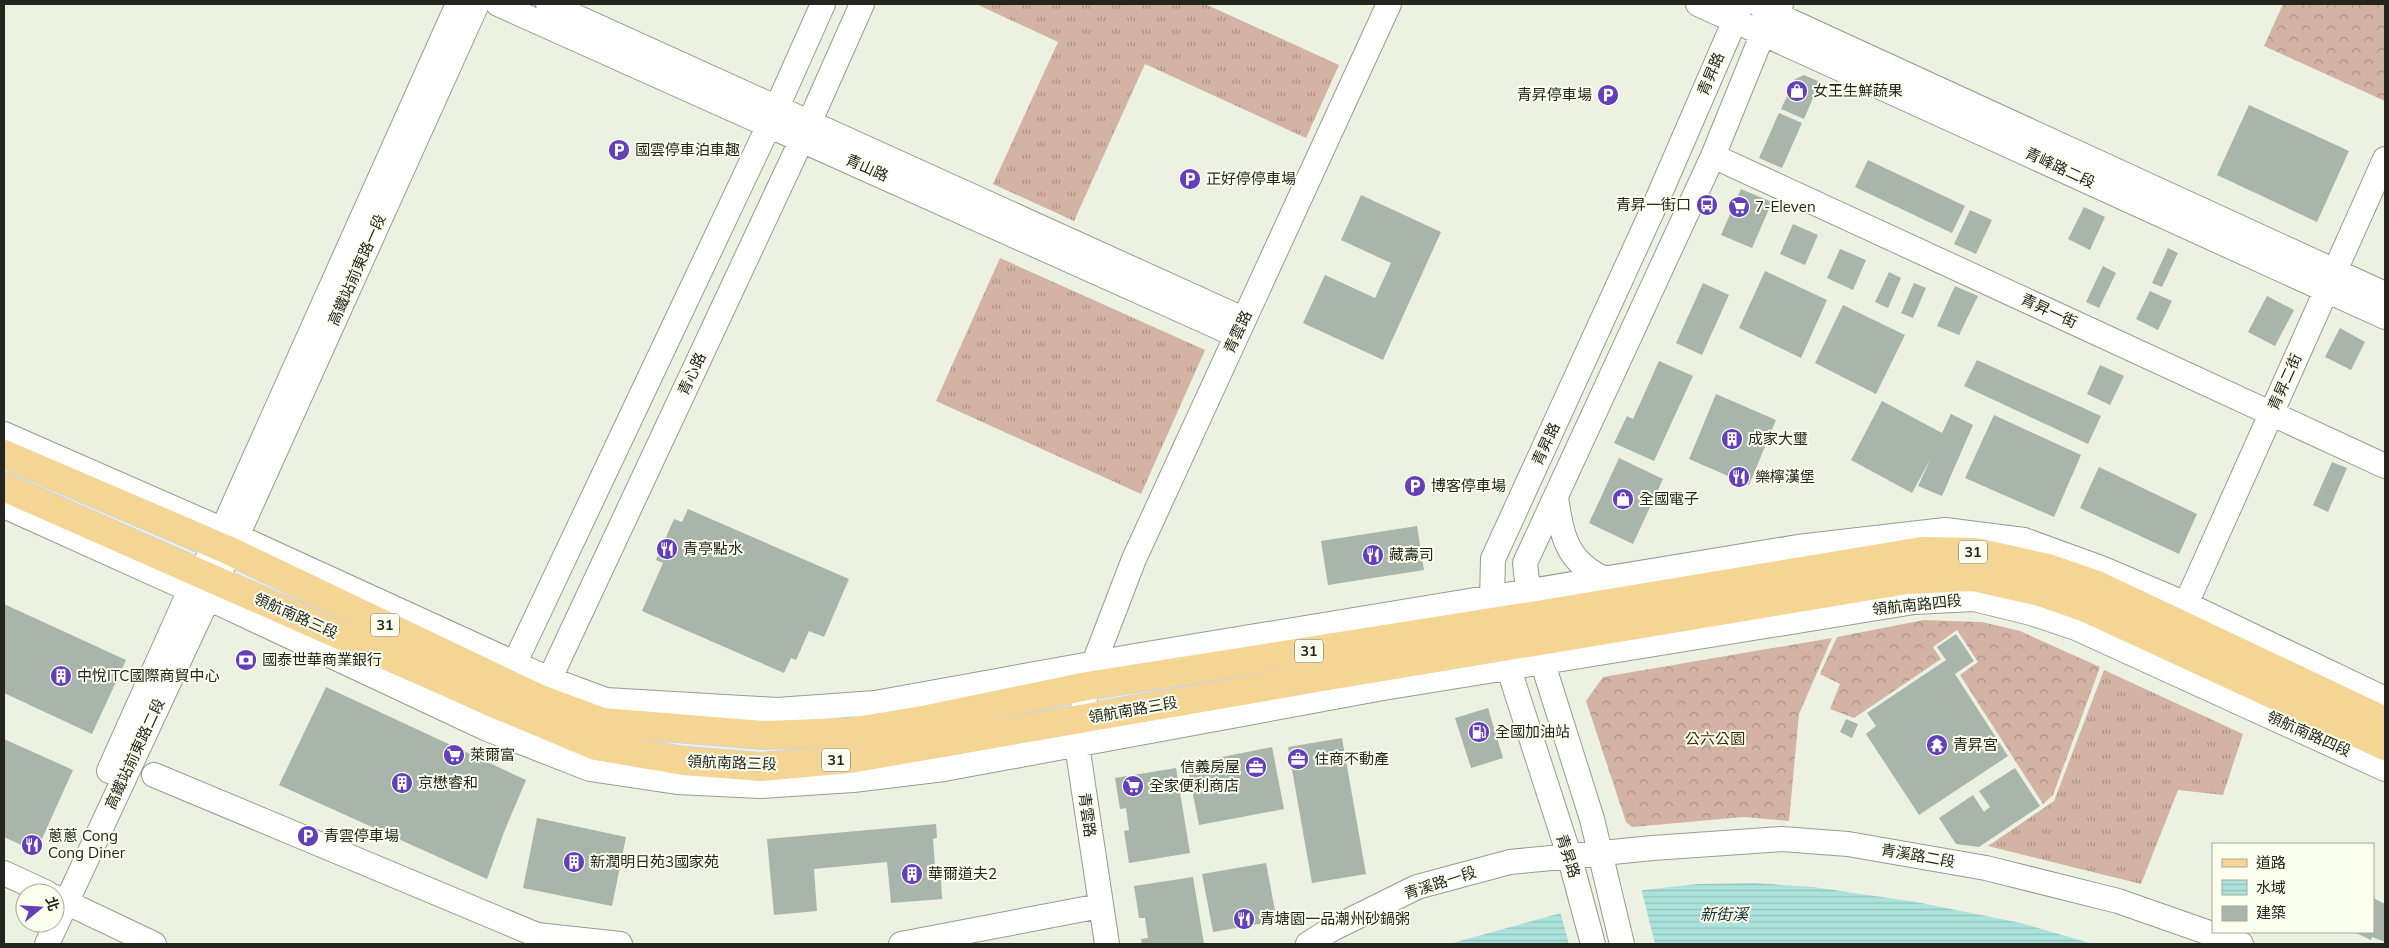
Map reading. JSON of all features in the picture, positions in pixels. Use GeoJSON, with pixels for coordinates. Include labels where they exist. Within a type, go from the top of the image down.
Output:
{"type":"FeatureCollection","features":[{"type":"Feature","properties":{"kind":"main road","name":"領航南路三段"},"geometry":{"type":"LineString","coordinates":[[4,454],[226,540],[500,694]]}},
{"type":"Feature","properties":{"kind":"main road","name":"領航南路三段"},"geometry":{"type":"LineString","coordinates":[[4,487],[203,585],[500,694],[535,710],[596,746],[684,761],[760,767],[850,759],[1083,718],[1534,628]]}},
{"type":"Feature","properties":{"kind":"main road","name":"領航南路四段"},"geometry":{"type":"LineString","coordinates":[[1534,628],[1742,581],[1922,551],[1975,552],[2039,566],[2097,585],[2385,721]]}},
{"type":"Feature","properties":{"kind":"main road","name":"領航南路四段"},"geometry":{"type":"LineString","coordinates":[[1534,628],[1907,580],[1974,577],[2040,592],[2086,608],[2385,746]]}},
{"type":"Feature","properties":{"kind":"main road","name":"領航南路三段"},"geometry":{"type":"LineString","coordinates":[[535,710],[602,722],[764,735],[851,732],[928,719],[1091,674],[1500,634]]}},
{"type":"Feature","properties":{"kind":"street","name":"高鐵站前東路一段"},"geometry":{"type":"LineString","coordinates":[[226,540],[458,4]]}},
{"type":"Feature","properties":{"kind":"street","name":"高鐵站前東路一段"},"geometry":{"type":"LineString","coordinates":[[226,540],[477,4]]}},
{"type":"Feature","properties":{"kind":"street","name":"青山路"},"geometry":{"type":"LineString","coordinates":[[498,4],[806,130],[1240,327]]}},
{"type":"Feature","properties":{"kind":"street","name":"青山路"},"geometry":{"type":"LineString","coordinates":[[548,4],[773,116]]}},
{"type":"Feature","properties":{"kind":"street"},"geometry":{"type":"LineString","coordinates":[[500,694],[773,116],[823,4]]}},
{"type":"Feature","properties":{"kind":"street","name":"青心路"},"geometry":{"type":"LineString","coordinates":[[535,710],[806,130],[862,4]]}},
{"type":"Feature","properties":{"kind":"street","name":"青雲路"},"geometry":{"type":"LineString","coordinates":[[1107,944],[1077,745],[1091,674],[1134,560],[1389,4]]}},
{"type":"Feature","properties":{"kind":"street","name":"青峰路二段"},"geometry":{"type":"LineString","coordinates":[[1698,4],[1743,9],[1773,17],[2331,280],[2385,317]]}},
{"type":"Feature","properties":{"kind":"street","name":"青昇路"},"geometry":{"type":"LineString","coordinates":[[1622,944],[1609,894],[1584,854],[1500,634],[1493,559],[1743,9]]}},
{"type":"Feature","properties":{"kind":"street","name":"青昇路"},"geometry":{"type":"LineString","coordinates":[[1593,944],[1581,901],[1584,854],[1592,819],[1534,628],[1525,563],[1713,156],[1773,17]]}},
{"type":"Feature","properties":{"kind":"street","name":"青昇一街"},"geometry":{"type":"LineString","coordinates":[[1713,156],[2270,415],[2385,466]]}},
{"type":"Feature","properties":{"kind":"street","name":"青昇二街"},"geometry":{"type":"LineString","coordinates":[[2186,604],[2385,160]]}},
{"type":"Feature","properties":{"kind":"street","name":"青峰路二段"},"geometry":{"type":"LineString","coordinates":[[2331,280],[2385,294]]}},
{"type":"Feature","properties":{"kind":"street","name":"領航南路三段"},"geometry":{"type":"LineString","coordinates":[[4,434],[226,540]]}},
{"type":"Feature","properties":{"kind":"street"},"geometry":{"type":"LineString","coordinates":[[1556,498],[1562,531],[1568,549],[1582,566],[1605,579]]}},
{"type":"Feature","properties":{"kind":"street","name":"領航南路三段"},"geometry":{"type":"LineString","coordinates":[[4,506],[203,585]]}},
{"type":"Feature","properties":{"kind":"street","name":"領航南路四段"},"geometry":{"type":"LineString","coordinates":[[1534,628],[1605,579],[1834,543],[1946,530],[2024,540],[2102,568],[2186,604],[2385,699]]}},
{"type":"Feature","properties":{"kind":"street","name":"高鐵站前東路二段"},"geometry":{"type":"LineString","coordinates":[[62,883],[226,540]]}},
{"type":"Feature","properties":{"kind":"street"},"geometry":{"type":"LineString","coordinates":[[1742,581],[1834,543]]}},
{"type":"Feature","properties":{"kind":"street","name":"領航南路四段"},"geometry":{"type":"LineString","coordinates":[[1500,634],[1534,628],[1974,599],[2031,613],[2076,628],[2385,769]]}},
{"type":"Feature","properties":{"kind":"street","name":"領航南路三段"},"geometry":{"type":"LineString","coordinates":[[500,694],[535,710],[590,769],[677,782],[760,786],[853,780],[944,769],[1383,688],[1500,634]]}},
{"type":"Feature","properties":{"kind":"street"},"geometry":{"type":"LineString","coordinates":[[154,775],[537,935],[620,944]]}},
{"type":"Feature","properties":{"kind":"street","name":"青溪路二段"},"geometry":{"type":"LineString","coordinates":[[1584,854],[1782,839],[1848,844],[1986,868],[2118,901],[2241,944]]}},
{"type":"Feature","properties":{"kind":"street","name":"青溪路一段"},"geometry":{"type":"LineString","coordinates":[[1308,944],[1332,929],[1417,887],[1510,862],[1584,854]]}},
{"type":"Feature","properties":{"kind":"street"},"geometry":{"type":"LineString","coordinates":[[4,873],[27,883]]}},
{"type":"Feature","properties":{"kind":"street"},"geometry":{"type":"LineString","coordinates":[[65,900],[154,944]]}},
{"type":"Feature","properties":{"kind":"street"},"geometry":{"type":"LineString","coordinates":[[901,944],[1100,906]]}},
{"type":"Feature","properties":{"kind":"green space"},"geometry":{"type":"Polygon","coordinates":[[[976,4],[1205,4],[1339,65],[1306,138],[1145,64],[1074,221],[993,184],[1058,42],[976,4]]]}},
{"type":"Feature","properties":{"kind":"green space"},"geometry":{"type":"Polygon","coordinates":[[[2283,4],[2385,4],[2385,101],[2264,46],[2283,4]]]}},
{"type":"Feature","properties":{"kind":"green space"},"geometry":{"type":"Polygon","coordinates":[[[1000,258],[1205,350],[1141,494],[936,401],[1000,258]]]}},
{"type":"Feature","properties":{"kind":"green space"},"geometry":{"type":"Polygon","coordinates":[[[1924,620],[1982,622],[2020,631],[2100,667],[2053,795],[2043,804],[1960,675],[1978,662],[1957,630],[1933,647],[1941,659],[1854,718],[1830,709],[1840,684],[1820,674],[1837,637],[1924,620]]]}},
{"type":"Feature","properties":{"kind":"green space","name":"公六公園"},"geometry":{"type":"Polygon","coordinates":[[[1832,638],[1799,714],[1789,821],[1744,817],[1632,827],[1626,822],[1586,701],[1603,677],[1832,638]]]}},
{"type":"Feature","properties":{"kind":"green space"},"geometry":{"type":"Polygon","coordinates":[[[2104,670],[2243,734],[2223,795],[2178,790],[2141,884],[1988,846],[2054,801],[2104,670]]]}},
{"type":"Feature","properties":{"kind":"water","name":"新街溪"},"geometry":{"type":"Polygon","coordinates":[[[1754,883],[1813,887],[1916,902],[2021,923],[2093,944],[1449,944],[1644,890],[1698,884],[1754,883]]]}},
{"type":"Feature","properties":{"kind":"pier"},"geometry":{"type":"Polygon","coordinates":[[[1641,888],[1655,944],[1569,944],[1560,911],[1641,888]]]}},
{"type":"Feature","properties":{"kind":"building"},"geometry":{"type":"Polygon","coordinates":[[[1804,75],[1820,82],[1804,119],[1781,109],[1795,79],[1804,75]]]}},
{"type":"Feature","properties":{"kind":"building"},"geometry":{"type":"Polygon","coordinates":[[[2249,105],[2349,151],[2317,222],[2217,175],[2249,105]]]}},
{"type":"Feature","properties":{"kind":"building"},"geometry":{"type":"Polygon","coordinates":[[[1779,113],[1802,123],[1782,168],[1759,158],[1779,113]]]}},
{"type":"Feature","properties":{"kind":"building"},"geometry":{"type":"Polygon","coordinates":[[[1868,160],[1965,206],[1952,233],[1855,187],[1868,160]]]}},
{"type":"Feature","properties":{"kind":"building"},"geometry":{"type":"Polygon","coordinates":[[[1741,189],[1772,202],[1752,248],[1721,235],[1741,189]]]}},
{"type":"Feature","properties":{"kind":"building"},"geometry":{"type":"Polygon","coordinates":[[[1361,195],[1441,232],[1383,360],[1303,323],[1325,275],[1375,298],[1391,263],[1341,240],[1361,195]]]}},
{"type":"Feature","properties":{"kind":"building"},"geometry":{"type":"Polygon","coordinates":[[[2084,207],[2105,217],[2090,250],[2068,239],[2084,207]]]}},
{"type":"Feature","properties":{"kind":"building"},"geometry":{"type":"Polygon","coordinates":[[[1970,210],[1992,220],[1976,254],[1954,244],[1970,210]]]}},
{"type":"Feature","properties":{"kind":"building"},"geometry":{"type":"Polygon","coordinates":[[[1793,224],[1818,235],[1805,265],[1780,254],[1793,224]]]}},
{"type":"Feature","properties":{"kind":"building"},"geometry":{"type":"Polygon","coordinates":[[[2168,248],[2178,253],[2162,287],[2152,283],[2168,248]]]}},
{"type":"Feature","properties":{"kind":"building"},"geometry":{"type":"Polygon","coordinates":[[[1840,249],[1866,260],[1853,290],[1827,278],[1840,249]]]}},
{"type":"Feature","properties":{"kind":"building"},"geometry":{"type":"Polygon","coordinates":[[[2103,266],[2116,273],[2099,308],[2086,302],[2103,266]]]}},
{"type":"Feature","properties":{"kind":"building"},"geometry":{"type":"Polygon","coordinates":[[[1765,271],[1827,300],[1801,358],[1739,328],[1765,271]]]}},
{"type":"Feature","properties":{"kind":"building"},"geometry":{"type":"Polygon","coordinates":[[[1889,272],[1901,278],[1888,308],[1875,302],[1889,272]]]}},
{"type":"Feature","properties":{"kind":"building"},"geometry":{"type":"Polygon","coordinates":[[[1703,283],[1729,295],[1702,355],[1676,343],[1703,283]]]}},
{"type":"Feature","properties":{"kind":"building"},"geometry":{"type":"Polygon","coordinates":[[[1914,283],[1926,288],[1913,318],[1901,313],[1914,283]]]}},
{"type":"Feature","properties":{"kind":"building"},"geometry":{"type":"Polygon","coordinates":[[[1955,286],[1978,296],[1959,335],[1937,326],[1955,286]]]}},
{"type":"Feature","properties":{"kind":"building"},"geometry":{"type":"Polygon","coordinates":[[[2150,291],[2172,301],[2158,330],[2136,319],[2150,291]]]}},
{"type":"Feature","properties":{"kind":"building"},"geometry":{"type":"Polygon","coordinates":[[[2267,296],[2294,310],[2275,346],[2248,332],[2267,296]]]}},
{"type":"Feature","properties":{"kind":"building"},"geometry":{"type":"Polygon","coordinates":[[[1843,305],[1905,335],[1876,394],[1815,363],[1843,305]]]}},
{"type":"Feature","properties":{"kind":"building"},"geometry":{"type":"Polygon","coordinates":[[[2340,328],[2365,342],[2351,370],[2325,357],[2340,328]]]}},
{"type":"Feature","properties":{"kind":"building"},"geometry":{"type":"Polygon","coordinates":[[[1977,360],[2101,416],[2088,444],[1964,386],[1977,360]]]}},
{"type":"Feature","properties":{"kind":"building"},"geometry":{"type":"Polygon","coordinates":[[[1659,361],[1693,376],[1654,461],[1614,443],[1627,416],[1633,419],[1659,361]]]}},
{"type":"Feature","properties":{"kind":"building"},"geometry":{"type":"Polygon","coordinates":[[[2100,365],[2124,376],[2110,405],[2087,394],[2100,365]]]}},
{"type":"Feature","properties":{"kind":"building","name":"成家大璽"},"geometry":{"type":"Polygon","coordinates":[[[1716,394],[1776,420],[1749,485],[1689,459],[1716,394]]]}},
{"type":"Feature","properties":{"kind":"building"},"geometry":{"type":"Polygon","coordinates":[[[1882,401],[1942,433],[1951,414],[1973,425],[1942,496],[1918,486],[1931,458],[1912,493],[1851,460],[1882,401]]]}},
{"type":"Feature","properties":{"kind":"building"},"geometry":{"type":"Polygon","coordinates":[[[1994,415],[2081,455],[2054,517],[1965,478],[1994,415]]]}},
{"type":"Feature","properties":{"kind":"building"},"geometry":{"type":"Polygon","coordinates":[[[1619,458],[1663,479],[1633,544],[1589,523],[1619,458]]]}},
{"type":"Feature","properties":{"kind":"building"},"geometry":{"type":"Polygon","coordinates":[[[2332,462],[2347,468],[2328,512],[2313,505],[2332,462]]]}},
{"type":"Feature","properties":{"kind":"building"},"geometry":{"type":"Polygon","coordinates":[[[2099,467],[2197,514],[2179,554],[2080,508],[2099,467]]]}},
{"type":"Feature","properties":{"kind":"building"},"geometry":{"type":"Polygon","coordinates":[[[688,509],[849,579],[824,637],[809,631],[796,660],[791,658],[784,673],[642,611],[663,563],[656,560],[674,519],[682,522],[688,509]]]}},
{"type":"Feature","properties":{"kind":"building","name":"藏壽司"},"geometry":{"type":"Polygon","coordinates":[[[1417,526],[1424,570],[1328,585],[1321,541],[1417,526]]]}},
{"type":"Feature","properties":{"kind":"building","name":"中悅ITC國際商貿中心"},"geometry":{"type":"Polygon","coordinates":[[[4,604],[126,660],[92,734],[4,693],[4,604]]]}},
{"type":"Feature","properties":{"kind":"building","name":"青昇宮"},"geometry":{"type":"Polygon","coordinates":[[[1956,634],[1974,661],[1955,674],[2008,756],[1919,815],[1866,734],[1876,726],[1867,713],[1946,660],[1937,647],[1956,634]]]}},
{"type":"Feature","properties":{"kind":"building","name":"京懋睿和"},"geometry":{"type":"Polygon","coordinates":[[[326,687],[526,780],[487,879],[279,785],[326,687]]]}},
{"type":"Feature","properties":{"kind":"building"},"geometry":{"type":"Polygon","coordinates":[[[1488,708],[1503,758],[1471,768],[1455,718],[1488,708]]]}},
{"type":"Feature","properties":{"kind":"building"},"geometry":{"type":"Polygon","coordinates":[[[1846,719],[1858,724],[1852,738],[1840,732],[1846,719]]]}},
{"type":"Feature","properties":{"kind":"building"},"geometry":{"type":"Polygon","coordinates":[[[1342,738],[1366,874],[1312,883],[1288,747],[1342,738]]]}},
{"type":"Feature","properties":{"kind":"building"},"geometry":{"type":"Polygon","coordinates":[[[4,739],[73,770],[36,852],[4,837],[4,739]]]}},
{"type":"Feature","properties":{"kind":"building"},"geometry":{"type":"Polygon","coordinates":[[[1272,747],[1284,809],[1199,825],[1187,764],[1272,747]]]}},
{"type":"Feature","properties":{"kind":"building"},"geometry":{"type":"Polygon","coordinates":[[[1176,768],[1190,853],[1129,863],[1124,831],[1129,830],[1126,808],[1120,809],[1115,778],[1176,768]]]}},
{"type":"Feature","properties":{"kind":"building"},"geometry":{"type":"Polygon","coordinates":[[[2015,768],[2040,806],[1979,847],[1956,844],[1939,818],[1973,795],[1984,812],[1990,807],[1979,791],[2015,768]]]}},
{"type":"Feature","properties":{"kind":"building","name":"新潤明日苑3國家苑"},"geometry":{"type":"Polygon","coordinates":[[[537,818],[626,837],[612,906],[523,888],[537,818]]]}},
{"type":"Feature","properties":{"kind":"building","name":"華爾道夫2"},"geometry":{"type":"Polygon","coordinates":[[[936,824],[937,838],[933,839],[936,880],[941,880],[942,899],[891,903],[887,862],[814,869],[817,911],[774,915],[767,839],[936,824]]]}},
{"type":"Feature","properties":{"kind":"building"},"geometry":{"type":"Polygon","coordinates":[[[1266,863],[1277,921],[1213,932],[1202,874],[1266,863]]]}},
{"type":"Feature","properties":{"kind":"building"},"geometry":{"type":"Polygon","coordinates":[[[1193,877],[1204,944],[1142,944],[1141,939],[1148,938],[1145,918],[1139,918],[1134,886],[1193,877]]]}},
{"type":"Feature","properties":{"kind":"building"},"geometry":{"type":"Polygon","coordinates":[[[2374,898],[2385,904],[2385,942],[2372,937],[2371,940],[2356,933],[2374,933],[2374,898]]]}},
{"type":"Feature","properties":{"kind":"place","name":"女王生鮮蔬果"},"geometry":{"type":"Point","coordinates":[1797,91]}},
{"type":"Feature","properties":{"kind":"place","name":"青昇停車場"},"geometry":{"type":"Point","coordinates":[1608,95]}},
{"type":"Feature","properties":{"kind":"place","name":"國雲停車泊車趣"},"geometry":{"type":"Point","coordinates":[619,150]}},
{"type":"Feature","properties":{"kind":"place","name":"正好停停車場"},"geometry":{"type":"Point","coordinates":[1190,179]}},
{"type":"Feature","properties":{"kind":"place","name":"青昇一街口"},"geometry":{"type":"Point","coordinates":[1707,205]}},
{"type":"Feature","properties":{"kind":"place","name":"7-Eleven"},"geometry":{"type":"Point","coordinates":[1739,207]}},
{"type":"Feature","properties":{"kind":"place","name":"成家大璽"},"geometry":{"type":"Point","coordinates":[1732,439]}},
{"type":"Feature","properties":{"kind":"place","name":"樂檸漢堡"},"geometry":{"type":"Point","coordinates":[1739,477]}},
{"type":"Feature","properties":{"kind":"place","name":"博客停車場"},"geometry":{"type":"Point","coordinates":[1415,486]}},
{"type":"Feature","properties":{"kind":"place","name":"全國電子"},"geometry":{"type":"Point","coordinates":[1623,499]}},
{"type":"Feature","properties":{"kind":"place","name":"青亭點水"},"geometry":{"type":"Point","coordinates":[667,549]}},
{"type":"Feature","properties":{"kind":"place","name":"藏壽司"},"geometry":{"type":"Point","coordinates":[1373,555]}},
{"type":"Feature","properties":{"kind":"place","name":"國泰世華商業銀行"},"geometry":{"type":"Point","coordinates":[246,660]}},
{"type":"Feature","properties":{"kind":"place","name":"中悅ITC國際商貿中心"},"geometry":{"type":"Point","coordinates":[61,676]}},
{"type":"Feature","properties":{"kind":"place","name":"全國加油站"},"geometry":{"type":"Point","coordinates":[1479,732]}},
{"type":"Feature","properties":{"kind":"place","name":"青昇宮"},"geometry":{"type":"Point","coordinates":[1937,745]}},
{"type":"Feature","properties":{"kind":"place","name":"萊爾富"},"geometry":{"type":"Point","coordinates":[454,755]}},
{"type":"Feature","properties":{"kind":"place","name":"住商不動產"},"geometry":{"type":"Point","coordinates":[1298,759]}},
{"type":"Feature","properties":{"kind":"place","name":"信義房屋"},"geometry":{"type":"Point","coordinates":[1256,767]}},
{"type":"Feature","properties":{"kind":"place","name":"京懋睿和"},"geometry":{"type":"Point","coordinates":[402,783]}},
{"type":"Feature","properties":{"kind":"place","name":"全家便利商店"},"geometry":{"type":"Point","coordinates":[1133,786]}},
{"type":"Feature","properties":{"kind":"place","name":"青雲停車場"},"geometry":{"type":"Point","coordinates":[308,836]}},
{"type":"Feature","properties":{"kind":"place","name":"蔥蔥 Cong Cong Diner"},"geometry":{"type":"Point","coordinates":[32,845]}},
{"type":"Feature","properties":{"kind":"place","name":"新潤明日苑3國家苑"},"geometry":{"type":"Point","coordinates":[574,862]}},
{"type":"Feature","properties":{"kind":"place","name":"華爾道夫2"},"geometry":{"type":"Point","coordinates":[912,874]}},
{"type":"Feature","properties":{"kind":"place","name":"青塘園一品潮州砂鍋粥"},"geometry":{"type":"Point","coordinates":[1244,919]}}]}
